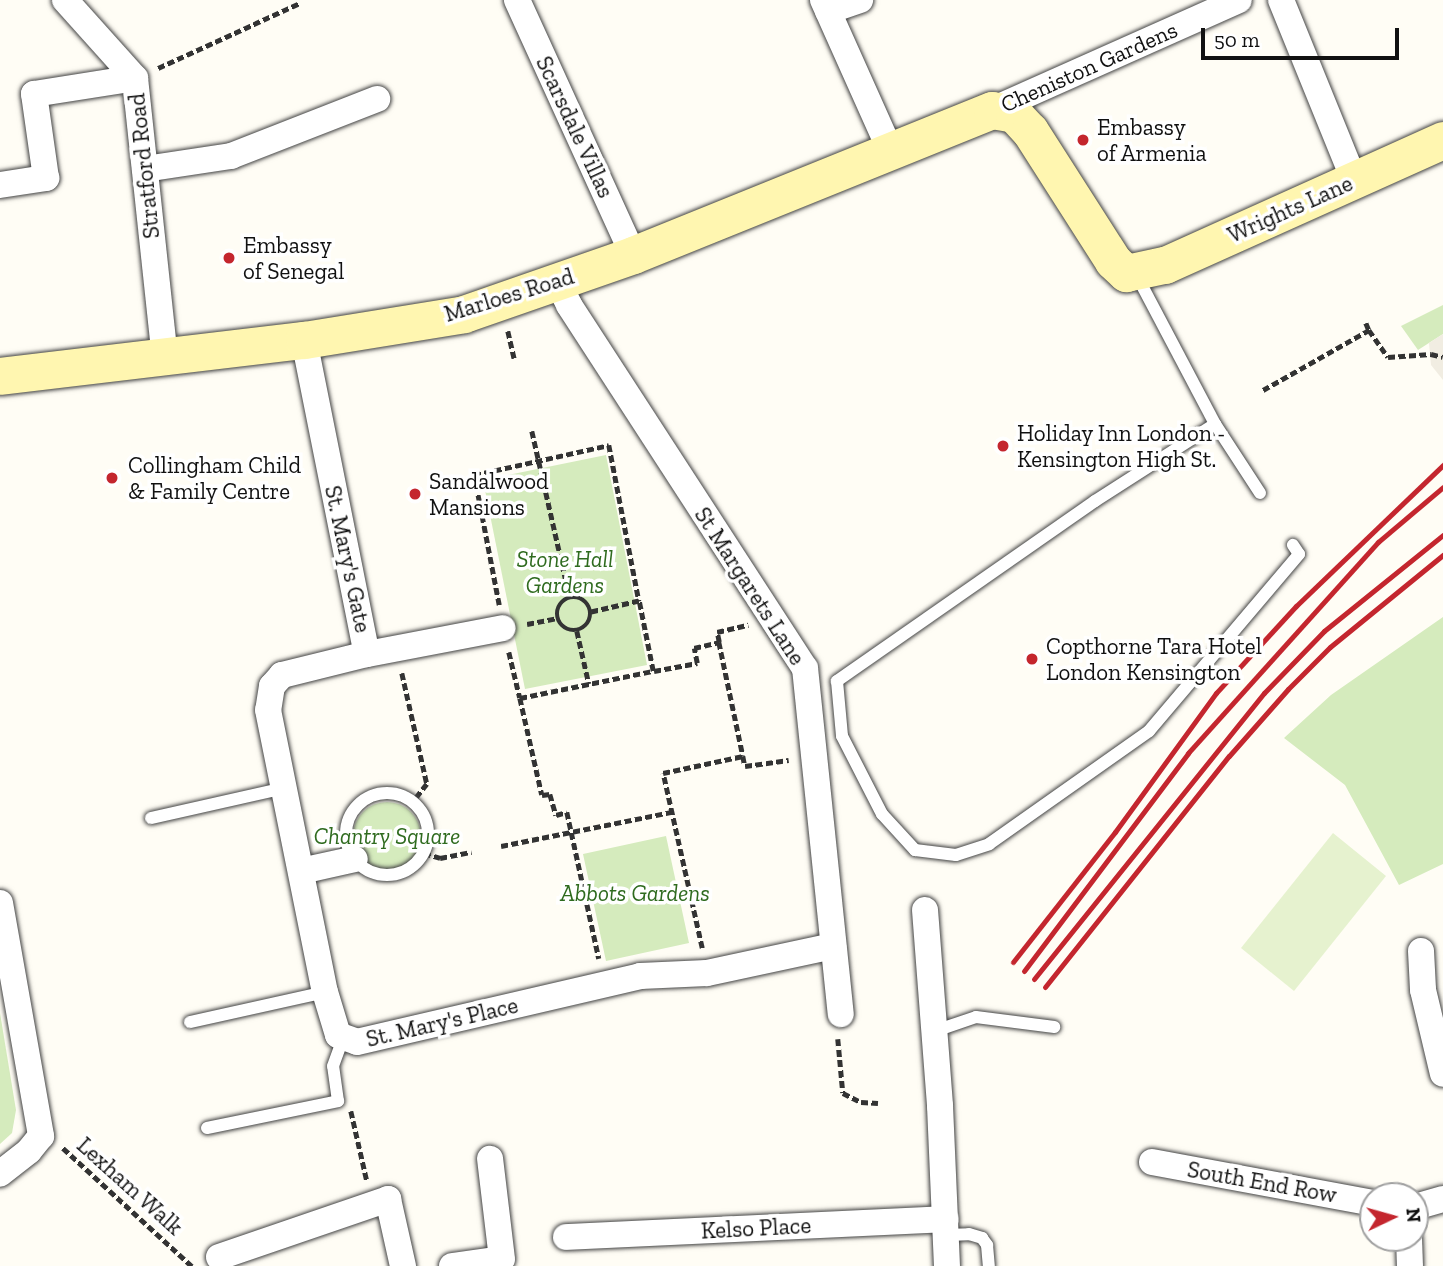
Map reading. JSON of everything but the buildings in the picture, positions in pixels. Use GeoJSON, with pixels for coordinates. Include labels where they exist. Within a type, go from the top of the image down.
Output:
{"type":"FeatureCollection","features":[{"type":"Feature","properties":{"kind":"street","name":"Stratford Road"},"geometry":{"type":"LineString","coordinates":[[65,0],[135,78],[165,357]]}},
{"type":"Feature","properties":{"kind":"street","name":"Scarsdale Villas"},"geometry":{"type":"LineString","coordinates":[[517,0],[633,255]]}},
{"type":"Feature","properties":{"kind":"street"},"geometry":{"type":"LineString","coordinates":[[860,0],[826,5],[891,152]]}},
{"type":"Feature","properties":{"kind":"street","name":"Cheniston Gardens"},"geometry":{"type":"LineString","coordinates":[[992,110],[1239,0]]}},
{"type":"Feature","properties":{"kind":"street"},"geometry":{"type":"LineString","coordinates":[[1281,0],[1354,180]]}},
{"type":"Feature","properties":{"kind":"street"},"geometry":{"type":"LineString","coordinates":[[0,185],[46,178],[34,94],[135,78]]}},
{"type":"Feature","properties":{"kind":"street"},"geometry":{"type":"LineString","coordinates":[[145,169],[231,156],[376,99]]}},
{"type":"Feature","properties":{"kind":"street","name":"Marloes Road"},"geometry":{"type":"LineString","coordinates":[[0,376],[304,340],[464,314],[633,255],[992,110]]}},
{"type":"Feature","properties":{"kind":"street","name":"Cheniston Gardens"},"geometry":{"type":"LineString","coordinates":[[992,110],[1014,114],[1026,125],[1113,261],[1126,272],[1136,273]]}},
{"type":"Feature","properties":{"kind":"street","name":"Wrights Lane"},"geometry":{"type":"LineString","coordinates":[[1136,273],[1165,265],[1443,140]]}},
{"type":"Feature","properties":{"kind":"street","name":"St Margarets Lane"},"geometry":{"type":"LineString","coordinates":[[557,281],[569,305],[805,667],[841,1014]]}},
{"type":"Feature","properties":{"kind":"street","name":"St. Mary's Gate"},"geometry":{"type":"LineString","coordinates":[[268,710],[272,686],[282,675],[368,654],[304,340]]}},
{"type":"Feature","properties":{"kind":"street"},"geometry":{"type":"LineString","coordinates":[[368,654],[503,628]]}},
{"type":"Feature","properties":{"kind":"street","name":"St. Mary's Place"},"geometry":{"type":"LineString","coordinates":[[268,710],[325,992],[335,1029],[343,1039],[357,1042],[640,976],[707,973],[833,946]]}},
{"type":"Feature","properties":{"kind":"street"},"geometry":{"type":"LineString","coordinates":[[300,871],[355,859]]}},
{"type":"Feature","properties":{"kind":"street"},"geometry":{"type":"LineString","coordinates":[[0,904],[41,1136],[29,1151],[0,1174]]}},
{"type":"Feature","properties":{"kind":"street"},"geometry":{"type":"LineString","coordinates":[[925,910],[935,1031],[947,1266]]}},
{"type":"Feature","properties":{"kind":"street"},"geometry":{"type":"LineString","coordinates":[[1421,951],[1423,990],[1443,1074]]}},
{"type":"Feature","properties":{"kind":"street"},"geometry":{"type":"LineString","coordinates":[[452,1266],[502,1259],[490,1159]]}},
{"type":"Feature","properties":{"kind":"street","name":"South End Row"},"geometry":{"type":"LineString","coordinates":[[1152,1162],[1359,1200]]}},
{"type":"Feature","properties":{"kind":"street"},"geometry":{"type":"LineString","coordinates":[[216,1262],[388,1199],[403,1266]]}},
{"type":"Feature","properties":{"kind":"street","name":"Kelso Place"},"geometry":{"type":"LineString","coordinates":[[566,1237],[946,1227]]}},
{"type":"Feature","properties":{"kind":"lane"},"geometry":{"type":"LineString","coordinates":[[1136,273],[1215,424],[1260,493]]}},
{"type":"Feature","properties":{"kind":"lane"},"geometry":{"type":"LineString","coordinates":[[1215,424],[1095,501],[837,681],[842,736],[881,814],[915,850],[956,855],[989,844],[1149,731],[1300,554],[1293,545]]}},
{"type":"Feature","properties":{"kind":"lane"},"geometry":{"type":"LineString","coordinates":[[152,818],[284,788]]}},
{"type":"Feature","properties":{"kind":"lane"},"geometry":{"type":"LineString","coordinates":[[380,794],[403,796],[413,802],[427,826],[424,853],[408,870],[397,874],[374,873],[355,859],[347,837],[352,814],[359,805],[380,794]]}},
{"type":"Feature","properties":{"kind":"lane"},"geometry":{"type":"LineString","coordinates":[[190,1022],[325,992]]}},
{"type":"Feature","properties":{"kind":"lane"},"geometry":{"type":"LineString","coordinates":[[935,1031],[976,1017],[1054,1027]]}},
{"type":"Feature","properties":{"kind":"lane"},"geometry":{"type":"LineString","coordinates":[[207,1128],[338,1101],[333,1066],[343,1039]]}},
{"type":"Feature","properties":{"kind":"lane"},"geometry":{"type":"LineString","coordinates":[[946,1227],[982,1238],[988,1245],[989,1266]]}},
{"type":"Feature","properties":{"kind":"path"},"geometry":{"type":"LineString","coordinates":[[135,78],[300,3]]}},
{"type":"Feature","properties":{"kind":"path"},"geometry":{"type":"LineString","coordinates":[[1366,323],[1388,358],[1431,354],[1443,357]]}},
{"type":"Feature","properties":{"kind":"path"},"geometry":{"type":"LineString","coordinates":[[1263,390],[1369,330]]}},
{"type":"Feature","properties":{"kind":"path"},"geometry":{"type":"LineString","coordinates":[[532,431],[570,598]]}},
{"type":"Feature","properties":{"kind":"path"},"geometry":{"type":"LineString","coordinates":[[604,984],[567,812],[556,815],[550,794],[542,795],[503,628],[474,475],[609,445],[653,671]]}},
{"type":"Feature","properties":{"kind":"path"},"geometry":{"type":"LineString","coordinates":[[570,598],[586,601],[591,612],[587,626],[577,631],[563,626],[558,618],[559,607],[570,598]]}},
{"type":"Feature","properties":{"kind":"path"},"geometry":{"type":"LineString","coordinates":[[591,612],[639,601]]}},
{"type":"Feature","properties":{"kind":"path"},"geometry":{"type":"LineString","coordinates":[[503,628],[558,618]]}},
{"type":"Feature","properties":{"kind":"path"},"geometry":{"type":"LineString","coordinates":[[773,620],[717,632],[745,766],[814,756]]}},
{"type":"Feature","properties":{"kind":"path"},"geometry":{"type":"LineString","coordinates":[[577,631],[589,684]]}},
{"type":"Feature","properties":{"kind":"path"},"geometry":{"type":"LineString","coordinates":[[520,698],[697,663],[694,648],[719,642]]}},
{"type":"Feature","properties":{"kind":"path"},"geometry":{"type":"LineString","coordinates":[[397,648],[427,784],[413,802]]}},
{"type":"Feature","properties":{"kind":"path"},"geometry":{"type":"LineString","coordinates":[[707,973],[663,772],[743,756]]}},
{"type":"Feature","properties":{"kind":"path"},"geometry":{"type":"LineString","coordinates":[[501,846],[671,812]]}},
{"type":"Feature","properties":{"kind":"path"},"geometry":{"type":"LineString","coordinates":[[424,853],[440,858],[471,852]]}},
{"type":"Feature","properties":{"kind":"path"},"geometry":{"type":"LineString","coordinates":[[841,1014],[838,1031],[843,1093],[861,1102],[878,1103]]}},
{"type":"Feature","properties":{"kind":"path"},"geometry":{"type":"LineString","coordinates":[[338,1101],[350,1105],[372,1205]]}},
{"type":"Feature","properties":{"kind":"path","name":"Lexham Walk"},"geometry":{"type":"LineString","coordinates":[[41,1136],[68,1150],[192,1266]]}},
{"type":"Feature","properties":{"kind":"green space"},"geometry":{"type":"Polygon","coordinates":[[[1443,305],[1443,334],[1418,350],[1401,326],[1443,305]]]}},
{"type":"Feature","properties":{"kind":"green space","name":"Stone Hall Gardens"},"geometry":{"type":"Polygon","coordinates":[[[606,455],[647,665],[525,689],[483,480],[606,455]]]}},
{"type":"Feature","properties":{"kind":"green space"},"geometry":{"type":"Polygon","coordinates":[[[1443,617],[1443,864],[1399,885],[1345,785],[1284,738],[1331,695],[1443,617]]]}},
{"type":"Feature","properties":{"kind":"green space","name":"Chantry Square"},"geometry":{"type":"Polygon","coordinates":[[[387,802],[400,805],[411,812],[418,823],[421,836],[418,849],[411,860],[400,867],[387,870],[374,867],[363,860],[356,849],[353,836],[356,823],[363,812],[374,805],[387,802]]]}},
{"type":"Feature","properties":{"kind":"green space"},"geometry":{"type":"Polygon","coordinates":[[[1333,833],[1386,876],[1294,991],[1241,948],[1333,833]]]}},
{"type":"Feature","properties":{"kind":"green space","name":"Abbots Gardens"},"geometry":{"type":"Polygon","coordinates":[[[666,836],[689,943],[606,961],[583,854],[666,836]]]}},
{"type":"Feature","properties":{"kind":"green space"},"geometry":{"type":"Polygon","coordinates":[[[0,1013],[16,1110],[12,1133],[0,1144],[0,1013]]]}},
{"type":"Feature","properties":{"kind":"shaded area"},"geometry":{"type":"Polygon","coordinates":[[[1443,334],[1443,380],[1431,365],[1429,343],[1443,334]]]}},
{"type":"Feature","properties":{"kind":"railway"},"geometry":{"type":"LineString","coordinates":[[1013,962],[1115,832],[1216,693],[1296,606],[1443,465]]}},
{"type":"Feature","properties":{"kind":"railway"},"geometry":{"type":"LineString","coordinates":[[1024,971],[1188,753],[1378,542],[1443,487]]}},
{"type":"Feature","properties":{"kind":"railway"},"geometry":{"type":"LineString","coordinates":[[1034,979],[1264,693],[1324,631],[1443,535]]}},
{"type":"Feature","properties":{"kind":"railway"},"geometry":{"type":"LineString","coordinates":[[1045,987],[1229,756],[1288,689],[1330,647],[1443,555]]}},
{"type":"Feature","properties":{"kind":"place","name":"Embassy of Armenia"},"geometry":{"type":"Point","coordinates":[1083,140]}},
{"type":"Feature","properties":{"kind":"place","name":"Embassy of Senegal"},"geometry":{"type":"Point","coordinates":[229,258]}},
{"type":"Feature","properties":{"kind":"place","name":"Holiday Inn London - Kensington High St."},"geometry":{"type":"Point","coordinates":[1003,446]}},
{"type":"Feature","properties":{"kind":"place","name":"Collingham Child & Family Centre"},"geometry":{"type":"Point","coordinates":[112,478]}},
{"type":"Feature","properties":{"kind":"place","name":"Sandalwood Mansions"},"geometry":{"type":"Point","coordinates":[415,494]}},
{"type":"Feature","properties":{"kind":"place","name":"Copthorne Tara Hotel London Kensington"},"geometry":{"type":"Point","coordinates":[1032,659]}}]}
